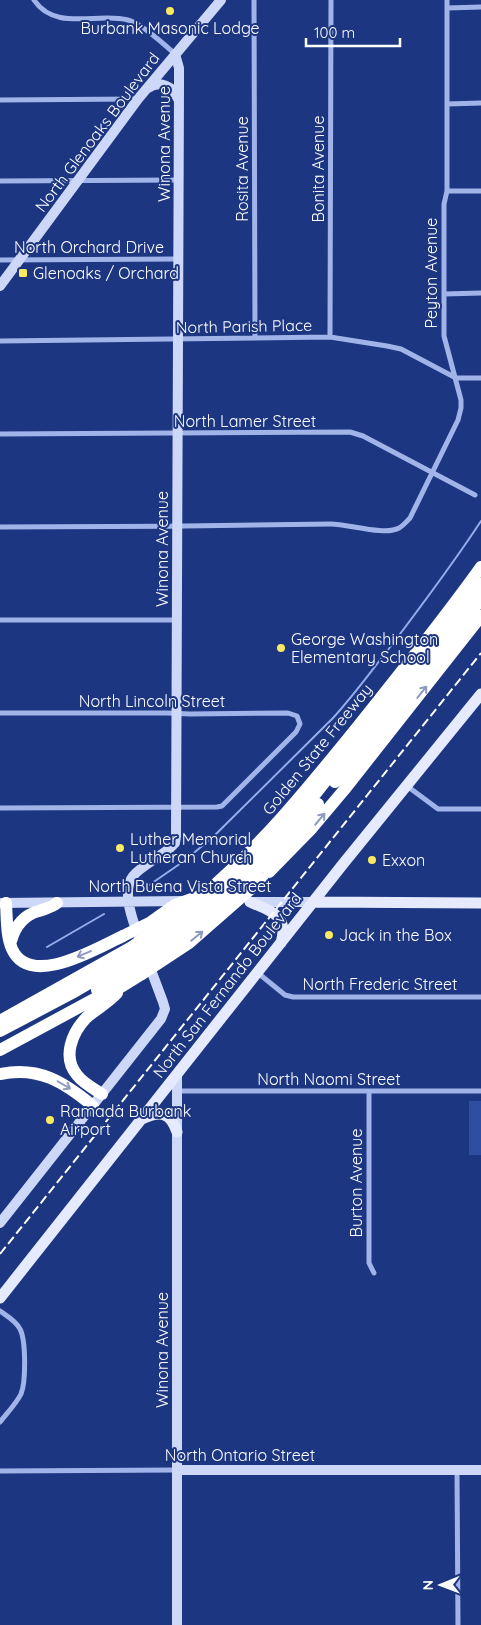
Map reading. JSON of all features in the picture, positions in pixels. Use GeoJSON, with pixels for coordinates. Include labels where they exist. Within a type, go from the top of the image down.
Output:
{"type":"FeatureCollection","features":[{"type":"Feature","properties":{"kind":"highway","name":"Golden State Freeway"},"geometry":{"type":"LineString","coordinates":[[0,1050],[109,991],[121,987],[137,960],[266,836],[303,795],[448,613],[481,567]]}},
{"type":"Feature","properties":{"kind":"highway"},"geometry":{"type":"LineString","coordinates":[[0,1031],[137,960],[187,931],[242,879],[287,828],[481,584]]}},
{"type":"Feature","properties":{"kind":"highway"},"geometry":{"type":"LineString","coordinates":[[242,879],[264,865],[306,818],[481,599]]}},
{"type":"Feature","properties":{"kind":"highway","name":"Golden State Freeway"},"geometry":{"type":"LineString","coordinates":[[0,1021],[137,960],[189,943],[262,879],[312,828],[481,616]]}},
{"type":"Feature","properties":{"kind":"highway"},"geometry":{"type":"LineString","coordinates":[[3,903],[10,944],[16,956],[27,964],[44,967],[90,952],[151,922],[175,905],[203,895]]}},
{"type":"Feature","properties":{"kind":"highway"},"geometry":{"type":"LineString","coordinates":[[10,944],[14,931],[27,916],[50,908],[57,903]]}},
{"type":"Feature","properties":{"kind":"highway"},"geometry":{"type":"LineString","coordinates":[[0,1042],[106,984],[137,960]]}},
{"type":"Feature","properties":{"kind":"highway"},"geometry":{"type":"LineString","coordinates":[[102,1094],[77,1075],[71,1066],[69,1054],[71,1041],[76,1030],[87,1017],[115,995],[121,987]]}},
{"type":"Feature","properties":{"kind":"highway"},"geometry":{"type":"LineString","coordinates":[[0,1074],[18,1072],[43,1076],[66,1085],[93,1106]]}},
{"type":"Feature","properties":{"kind":"main road","name":"North San Fernando Boulevard"},"geometry":{"type":"LineString","coordinates":[[0,1298],[481,694]]}},
{"type":"Feature","properties":{"kind":"main road"},"geometry":{"type":"LineString","coordinates":[[250,902],[271,910],[280,918],[284,930],[281,944]]}},
{"type":"Feature","properties":{"kind":"main road","name":"North Buena Vista Street"},"geometry":{"type":"LineString","coordinates":[[314,902],[481,903]]}},
{"type":"Feature","properties":{"kind":"main road"},"geometry":{"type":"LineString","coordinates":[[142,1119],[153,1114],[164,1114],[171,1119],[177,1132]]}},
{"type":"Feature","properties":{"kind":"street"},"geometry":{"type":"LineString","coordinates":[[34,0],[38,7],[49,13],[69,19],[129,20],[164,43],[175,54]]}},
{"type":"Feature","properties":{"kind":"street","name":"North Glenoaks Boulevard"},"geometry":{"type":"LineString","coordinates":[[0,286],[138,99],[221,0]]}},
{"type":"Feature","properties":{"kind":"street","name":"Rosita Avenue"},"geometry":{"type":"LineString","coordinates":[[254,0],[255,338]]}},
{"type":"Feature","properties":{"kind":"street","name":"Bonita Avenue"},"geometry":{"type":"LineString","coordinates":[[330,337],[331,0]]}},
{"type":"Feature","properties":{"kind":"street","name":"Peyton Avenue"},"geometry":{"type":"LineString","coordinates":[[177,527],[338,524],[366,529],[398,528],[410,518],[458,420],[462,408],[444,336],[444,204],[447,191],[447,0]]}},
{"type":"Feature","properties":{"kind":"street"},"geometry":{"type":"LineString","coordinates":[[447,8],[481,7]]}},
{"type":"Feature","properties":{"kind":"street","name":"Winona Avenue"},"geometry":{"type":"LineString","coordinates":[[163,1015],[164,1002],[132,917],[128,888],[134,875],[175,843],[179,68],[175,54]]}},
{"type":"Feature","properties":{"kind":"street"},"geometry":{"type":"LineString","coordinates":[[147,88],[157,84],[169,86],[176,92],[179,105]]}},
{"type":"Feature","properties":{"kind":"street"},"geometry":{"type":"LineString","coordinates":[[0,100],[138,99]]}},
{"type":"Feature","properties":{"kind":"street"},"geometry":{"type":"LineString","coordinates":[[447,104],[481,103]]}},
{"type":"Feature","properties":{"kind":"street"},"geometry":{"type":"LineString","coordinates":[[0,181],[179,180]]}},
{"type":"Feature","properties":{"kind":"street"},"geometry":{"type":"LineString","coordinates":[[447,191],[481,191]]}},
{"type":"Feature","properties":{"kind":"street","name":"North Orchard Drive"},"geometry":{"type":"LineString","coordinates":[[0,260],[179,259]]}},
{"type":"Feature","properties":{"kind":"street"},"geometry":{"type":"LineString","coordinates":[[444,294],[481,293]]}},
{"type":"Feature","properties":{"kind":"street","name":"North Parish Place"},"geometry":{"type":"LineString","coordinates":[[0,341],[330,337],[401,349],[456,378],[481,378]]}},
{"type":"Feature","properties":{"kind":"street","name":"North Lamer Street"},"geometry":{"type":"LineString","coordinates":[[0,434],[350,432],[363,436],[475,495]]}},
{"type":"Feature","properties":{"kind":"street"},"geometry":{"type":"LineString","coordinates":[[0,527],[177,527]]}},
{"type":"Feature","properties":{"kind":"street"},"geometry":{"type":"LineString","coordinates":[[0,620],[177,620]]}},
{"type":"Feature","properties":{"kind":"street","name":"North Lincoln Street"},"geometry":{"type":"LineString","coordinates":[[0,713],[288,713],[293,714],[300,721],[300,727],[296,732],[222,806],[176,808]]}},
{"type":"Feature","properties":{"kind":"street"},"geometry":{"type":"LineString","coordinates":[[406,786],[438,809],[481,810]]}},
{"type":"Feature","properties":{"kind":"street"},"geometry":{"type":"LineString","coordinates":[[0,808],[176,808]]}},
{"type":"Feature","properties":{"kind":"street","name":"North Buena Vista Street"},"geometry":{"type":"LineString","coordinates":[[3,903],[314,902]]}},
{"type":"Feature","properties":{"kind":"street","name":"North Frederic Street"},"geometry":{"type":"LineString","coordinates":[[258,973],[285,995],[293,997],[481,997]]}},
{"type":"Feature","properties":{"kind":"street","name":"North San Fernando Boulevard"},"geometry":{"type":"LineString","coordinates":[[0,1223],[163,1015]]}},
{"type":"Feature","properties":{"kind":"street","name":"Winona Avenue"},"geometry":{"type":"LineString","coordinates":[[177,1074],[177,1625]]}},
{"type":"Feature","properties":{"kind":"street","name":"North Naomi Street"},"geometry":{"type":"LineString","coordinates":[[177,1091],[481,1091]]}},
{"type":"Feature","properties":{"kind":"street","name":"Burton Avenue"},"geometry":{"type":"LineString","coordinates":[[369,1092],[369,1263],[374,1273]]}},
{"type":"Feature","properties":{"kind":"street"},"geometry":{"type":"LineString","coordinates":[[0,1311],[17,1324],[23,1335],[24,1380],[18,1400],[0,1422]]}},
{"type":"Feature","properties":{"kind":"street"},"geometry":{"type":"LineString","coordinates":[[457,1470],[458,1625]]}},
{"type":"Feature","properties":{"kind":"street","name":"North Ontario Street"},"geometry":{"type":"LineString","coordinates":[[0,1471],[481,1470]]}},
{"type":"Feature","properties":{"kind":"shaded area"},"geometry":{"type":"Polygon","coordinates":[[[469,1101],[481,1101],[481,1155],[469,1155],[469,1101]]]}},
{"type":"Feature","properties":{"kind":"waterway"},"geometry":{"type":"LineString","coordinates":[[142,890],[184,861],[213,837],[333,718],[414,615],[481,521]]}},
{"type":"Feature","properties":{"kind":"waterway"},"geometry":{"type":"LineString","coordinates":[[47,947],[104,914]]}},
{"type":"Feature","properties":{"kind":"railway"},"geometry":{"type":"LineString","coordinates":[[0,1254],[481,653]]}},
{"type":"Feature","properties":{"kind":"place","name":"Burbank Masonic Lodge"},"geometry":{"type":"Point","coordinates":[170,11]}},
{"type":"Feature","properties":{"kind":"place","name":"Glenoaks / Orchard"},"geometry":{"type":"Point","coordinates":[23,273]}},
{"type":"Feature","properties":{"kind":"place","name":"George Washington Elementary School"},"geometry":{"type":"Point","coordinates":[281,648]}},
{"type":"Feature","properties":{"kind":"place","name":"Luther Memorial Lutheran Church"},"geometry":{"type":"Point","coordinates":[120,848]}},
{"type":"Feature","properties":{"kind":"place","name":"Exxon"},"geometry":{"type":"Point","coordinates":[372,860]}},
{"type":"Feature","properties":{"kind":"place","name":"Jack in the Box"},"geometry":{"type":"Point","coordinates":[329,935]}},
{"type":"Feature","properties":{"kind":"place","name":"Ramada Burbank Airport"},"geometry":{"type":"Point","coordinates":[50,1120]}}]}
